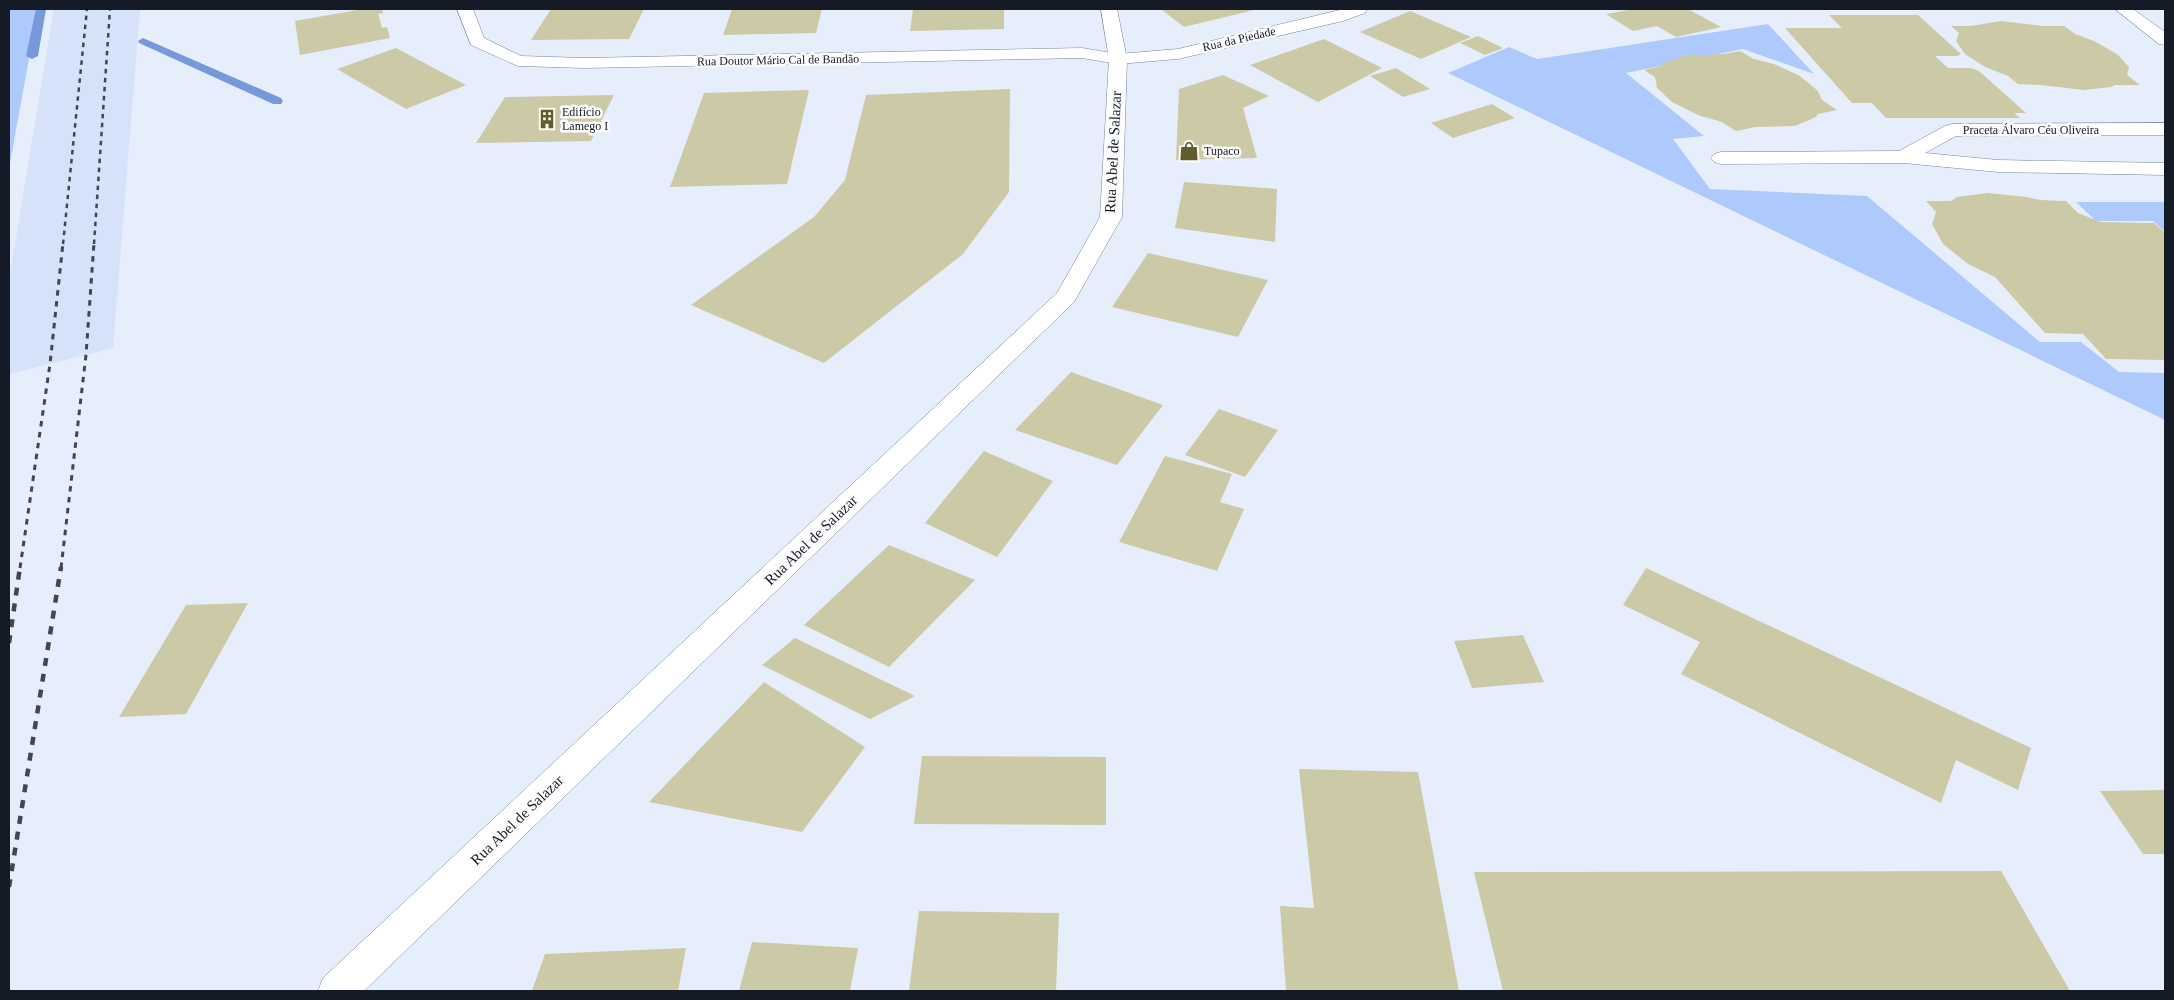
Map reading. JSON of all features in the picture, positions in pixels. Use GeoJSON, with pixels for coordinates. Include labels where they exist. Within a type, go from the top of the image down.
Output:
{"type":"FeatureCollection","features":[{"type":"Feature","properties":{"kind":"street","name":"Rua Doutor Mário Cal de Bandão"},"geometry":{"type":"LineString","coordinates":[[465,9],[477,41],[518,61],[594,63],[1082,53],[1118,59]]}},
{"type":"Feature","properties":{"kind":"street","name":"Rua Abel de Salazar"},"geometry":{"type":"LineString","coordinates":[[337,991],[1066,297],[1111,217],[1118,59],[1109,9]]}},
{"type":"Feature","properties":{"kind":"street","name":"Rua da Piedade"},"geometry":{"type":"LineString","coordinates":[[1118,59],[1178,54],[1336,17],[1359,9]]}},
{"type":"Feature","properties":{"kind":"street"},"geometry":{"type":"LineString","coordinates":[[2123,9],[2165,40]]}},
{"type":"Feature","properties":{"kind":"street","name":"Praceta Álvaro Céu Oliveira"},"geometry":{"type":"LineString","coordinates":[[1903,157],[1952,130],[2165,129]]}},
{"type":"Feature","properties":{"kind":"street","name":"Praceta Álvaro Céu Oliveira"},"geometry":{"type":"LineString","coordinates":[[1721,158],[1903,157],[1998,166],[2165,169]]}},
{"type":"Feature","properties":{"kind":"shaded area"},"geometry":{"type":"Polygon","coordinates":[[[9,9],[38,9],[9,169],[9,9]]]}},
{"type":"Feature","properties":{"kind":"shaded area"},"geometry":{"type":"Polygon","coordinates":[[[54,9],[140,9],[113,348],[9,374],[9,280],[54,9]]]}},
{"type":"Feature","properties":{"kind":"shaded area"},"geometry":{"type":"Polygon","coordinates":[[[1768,24],[1814,74],[1743,49],[1626,73],[1704,136],[1673,139],[1710,189],[1867,196],[2040,342],[2081,342],[2119,372],[2165,373],[2165,420],[1448,73],[1509,47],[1537,59],[1768,24]]]}},
{"type":"Feature","properties":{"kind":"shaded area"},"geometry":{"type":"Polygon","coordinates":[[[2076,202],[2165,202],[2165,232],[2153,221],[2096,221],[2076,202]]]}},
{"type":"Feature","properties":{"kind":"building"},"geometry":{"type":"Polygon","coordinates":[[[363,9],[382,9],[383,13],[378,14],[382,28],[387,27],[390,38],[300,55],[295,21],[363,9]]]}},
{"type":"Feature","properties":{"kind":"building"},"geometry":{"type":"Polygon","coordinates":[[[551,9],[644,9],[629,39],[531,40],[551,9]]]}},
{"type":"Feature","properties":{"kind":"building"},"geometry":{"type":"Polygon","coordinates":[[[732,9],[822,9],[816,33],[723,35],[732,9]]]}},
{"type":"Feature","properties":{"kind":"building"},"geometry":{"type":"Polygon","coordinates":[[[913,9],[1004,9],[1004,29],[910,31],[913,9]]]}},
{"type":"Feature","properties":{"kind":"building"},"geometry":{"type":"Polygon","coordinates":[[[1634,9],[1688,9],[1721,27],[1676,37],[1657,26],[1633,31],[1606,14],[1634,9]]]}},
{"type":"Feature","properties":{"kind":"building"},"geometry":{"type":"Polygon","coordinates":[[[1162,10],[1254,10],[1184,27],[1162,10]]]}},
{"type":"Feature","properties":{"kind":"building"},"geometry":{"type":"Polygon","coordinates":[[[1410,11],[1471,37],[1421,59],[1360,32],[1410,11]]]}},
{"type":"Feature","properties":{"kind":"building"},"geometry":{"type":"Polygon","coordinates":[[[1829,15],[1918,15],[1961,54],[1957,56],[1935,56],[1948,68],[1971,68],[1979,71],[2026,113],[2014,113],[2020,118],[1886,118],[1872,103],[1852,103],[1785,28],[1842,28],[1829,15]]]}},
{"type":"Feature","properties":{"kind":"building"},"geometry":{"type":"Polygon","coordinates":[[[2001,21],[2043,26],[2064,26],[2075,34],[2094,41],[2117,54],[2129,67],[2127,75],[2140,85],[2115,85],[2084,90],[2018,84],[2008,76],[1985,67],[1965,54],[1956,41],[1959,33],[1951,26],[1971,26],[2001,21]]]}},
{"type":"Feature","properties":{"kind":"building"},"geometry":{"type":"Polygon","coordinates":[[[1478,36],[1503,48],[1485,55],[1460,43],[1478,36]]]}},
{"type":"Feature","properties":{"kind":"building"},"geometry":{"type":"Polygon","coordinates":[[[1324,39],[1382,68],[1318,102],[1250,65],[1324,39]]]}},
{"type":"Feature","properties":{"kind":"building"},"geometry":{"type":"Polygon","coordinates":[[[396,48],[466,85],[406,109],[337,69],[396,48]]]}},
{"type":"Feature","properties":{"kind":"building"},"geometry":{"type":"Polygon","coordinates":[[[1740,51],[1754,59],[1774,64],[1800,76],[1818,91],[1822,100],[1837,110],[1818,114],[1816,117],[1795,126],[1755,127],[1736,131],[1722,122],[1698,115],[1672,102],[1657,88],[1655,77],[1644,70],[1661,66],[1664,63],[1684,56],[1740,51]]]}},
{"type":"Feature","properties":{"kind":"building"},"geometry":{"type":"Polygon","coordinates":[[[1396,68],[1430,89],[1403,97],[1370,76],[1396,68]]]}},
{"type":"Feature","properties":{"kind":"building"},"geometry":{"type":"Polygon","coordinates":[[[1223,75],[1269,96],[1243,108],[1257,158],[1176,160],[1179,89],[1223,75]]]}},
{"type":"Feature","properties":{"kind":"building"},"geometry":{"type":"Polygon","coordinates":[[[1010,89],[1009,192],[963,254],[824,363],[691,305],[814,217],[845,180],[866,95],[1010,89]]]}},
{"type":"Feature","properties":{"kind":"building"},"geometry":{"type":"Polygon","coordinates":[[[809,90],[787,184],[670,187],[704,93],[809,90]]]}},
{"type":"Feature","properties":{"kind":"building","name":"Edifício Lamego I"},"geometry":{"type":"Polygon","coordinates":[[[614,95],[591,141],[476,143],[505,97],[614,95]]]}},
{"type":"Feature","properties":{"kind":"building"},"geometry":{"type":"Polygon","coordinates":[[[1492,104],[1515,118],[1453,138],[1431,123],[1492,104]]]}},
{"type":"Feature","properties":{"kind":"building"},"geometry":{"type":"Polygon","coordinates":[[[1184,182],[1277,189],[1275,242],[1175,228],[1184,182]]]}},
{"type":"Feature","properties":{"kind":"building"},"geometry":{"type":"Polygon","coordinates":[[[1988,193],[2040,200],[2066,201],[2078,213],[2101,222],[2154,223],[2165,233],[2165,360],[2106,359],[2083,334],[2045,333],[1995,277],[1968,264],[1943,244],[1932,224],[1936,212],[1926,201],[1951,201],[1957,197],[1988,193]]]}},
{"type":"Feature","properties":{"kind":"building"},"geometry":{"type":"Polygon","coordinates":[[[1148,253],[1268,280],[1238,337],[1112,307],[1148,253]]]}},
{"type":"Feature","properties":{"kind":"building"},"geometry":{"type":"Polygon","coordinates":[[[1071,372],[1163,405],[1117,465],[1015,430],[1071,372]]]}},
{"type":"Feature","properties":{"kind":"building"},"geometry":{"type":"Polygon","coordinates":[[[1219,409],[1278,430],[1245,477],[1185,455],[1219,409]]]}},
{"type":"Feature","properties":{"kind":"building"},"geometry":{"type":"Polygon","coordinates":[[[984,451],[1053,481],[997,557],[925,523],[984,451]]]}},
{"type":"Feature","properties":{"kind":"building"},"geometry":{"type":"Polygon","coordinates":[[[1165,456],[1232,474],[1220,502],[1244,509],[1217,571],[1119,542],[1165,456]]]}},
{"type":"Feature","properties":{"kind":"building"},"geometry":{"type":"Polygon","coordinates":[[[889,545],[975,580],[889,667],[804,625],[889,545]]]}},
{"type":"Feature","properties":{"kind":"building"},"geometry":{"type":"Polygon","coordinates":[[[1646,568],[2031,748],[2018,790],[1956,760],[1941,803],[1681,674],[1700,642],[1623,605],[1646,568]]]}},
{"type":"Feature","properties":{"kind":"building"},"geometry":{"type":"Polygon","coordinates":[[[248,603],[186,714],[119,717],[186,605],[248,603]]]}},
{"type":"Feature","properties":{"kind":"building"},"geometry":{"type":"Polygon","coordinates":[[[1523,635],[1544,682],[1472,688],[1454,641],[1523,635]]]}},
{"type":"Feature","properties":{"kind":"building"},"geometry":{"type":"Polygon","coordinates":[[[795,638],[915,696],[870,719],[762,665],[795,638]]]}},
{"type":"Feature","properties":{"kind":"building"},"geometry":{"type":"Polygon","coordinates":[[[764,682],[865,747],[802,832],[649,802],[764,682]]]}},
{"type":"Feature","properties":{"kind":"building"},"geometry":{"type":"Polygon","coordinates":[[[922,756],[1106,757],[1106,825],[914,824],[922,756]]]}},
{"type":"Feature","properties":{"kind":"building"},"geometry":{"type":"Polygon","coordinates":[[[1299,769],[1418,772],[1459,991],[1286,991],[1280,906],[1314,908],[1299,769]]]}},
{"type":"Feature","properties":{"kind":"building"},"geometry":{"type":"Polygon","coordinates":[[[2165,790],[2165,854],[2143,854],[2100,791],[2165,790]]]}},
{"type":"Feature","properties":{"kind":"building"},"geometry":{"type":"Polygon","coordinates":[[[2001,871],[2070,991],[1503,991],[1474,872],[2001,871]]]}},
{"type":"Feature","properties":{"kind":"building"},"geometry":{"type":"Polygon","coordinates":[[[919,911],[1059,913],[1056,991],[909,991],[919,911]]]}},
{"type":"Feature","properties":{"kind":"building"},"geometry":{"type":"Polygon","coordinates":[[[752,942],[858,948],[850,991],[739,991],[752,942]]]}},
{"type":"Feature","properties":{"kind":"building"},"geometry":{"type":"Polygon","coordinates":[[[686,948],[678,991],[532,991],[545,954],[686,948]]]}},
{"type":"Feature","properties":{"kind":"waterway"},"geometry":{"type":"LineString","coordinates":[[32,56],[41,9]]}},
{"type":"Feature","properties":{"kind":"waterway"},"geometry":{"type":"LineString","coordinates":[[143,41],[277,101]]}},
{"type":"Feature","properties":{"kind":"railway"},"geometry":{"type":"LineString","coordinates":[[63,244],[87,9]]}},
{"type":"Feature","properties":{"kind":"railway"},"geometry":{"type":"LineString","coordinates":[[94,244],[110,9]]}},
{"type":"Feature","properties":{"kind":"railway"},"geometry":{"type":"LineString","coordinates":[[20,568],[50,364],[63,243]]}},
{"type":"Feature","properties":{"kind":"railway"},"geometry":{"type":"LineString","coordinates":[[61,568],[86,355],[94,243]]}},
{"type":"Feature","properties":{"kind":"railway"},"geometry":{"type":"LineString","coordinates":[[9,643],[20,567]]}},
{"type":"Feature","properties":{"kind":"railway"},"geometry":{"type":"LineString","coordinates":[[9,887],[61,567]]}},
{"type":"Feature","properties":{"kind":"place","name":"Edifício Lamego I"},"geometry":{"type":"Point","coordinates":[547,119]}},
{"type":"Feature","properties":{"kind":"place","name":"Tupaco"},"geometry":{"type":"Point","coordinates":[1189,151]}}]}
